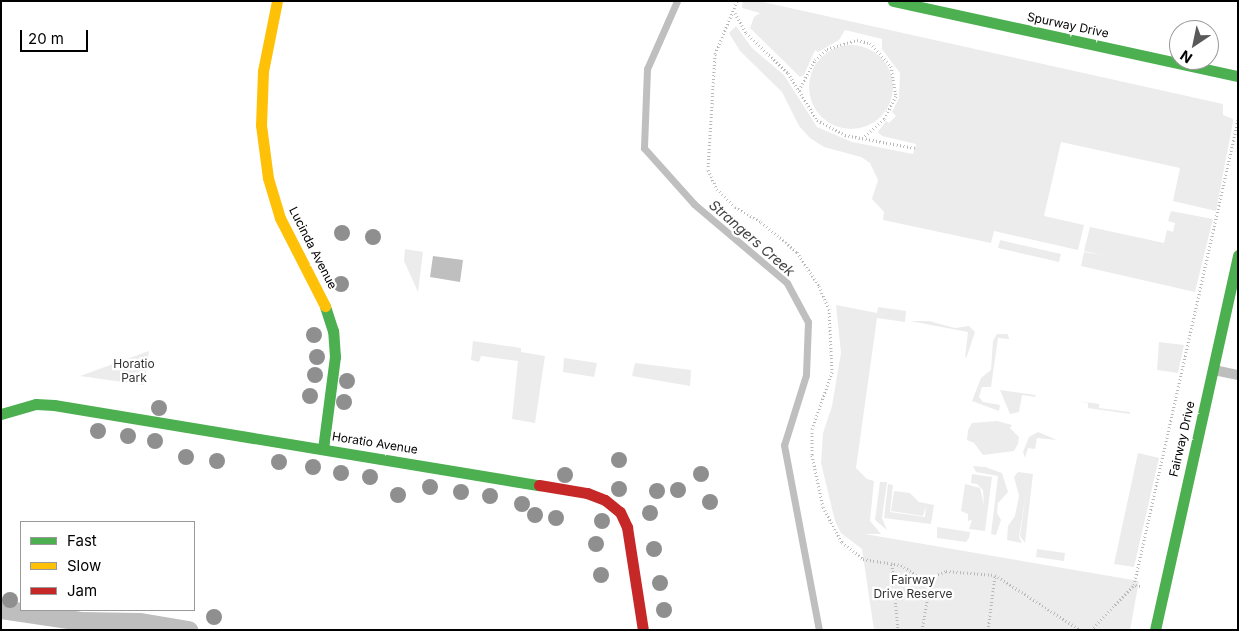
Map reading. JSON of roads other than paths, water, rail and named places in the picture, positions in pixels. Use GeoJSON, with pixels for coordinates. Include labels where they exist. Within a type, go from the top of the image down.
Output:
{"type":"FeatureCollection","features":[{"type":"Feature","properties":{"kind":"street","name":"Lucinda Avenue"},"geometry":{"type":"LineString","coordinates":[[276,1],[263,71],[261,125],[268,178],[280,218],[323,299],[333,331],[335,357],[323,449]]}},
{"type":"Feature","properties":{"kind":"street","name":"Spurway Drive"},"geometry":{"type":"LineString","coordinates":[[893,1],[1238,76]]}},
{"type":"Feature","properties":{"kind":"street","name":"Fairway Drive"},"geometry":{"type":"LineString","coordinates":[[1155,630],[1238,255]]}},
{"type":"Feature","properties":{"kind":"street","name":"Horatio Avenue"},"geometry":{"type":"LineString","coordinates":[[1,414],[36,404],[54,405],[587,493],[605,500],[620,512],[627,527],[643,630]]}},
{"type":"Feature","properties":{"kind":"street"},"geometry":{"type":"LineString","coordinates":[[1,609],[80,621],[138,622],[188,630]]}},
{"type":"Feature","properties":{"kind":"lane"},"geometry":{"type":"LineString","coordinates":[[1212,369],[1238,375]]}},
{"type":"Feature","properties":{"kind":"waterway","name":"Strangers Creek"},"geometry":{"type":"LineString","coordinates":[[677,1],[647,69],[644,148],[694,204],[787,283],[808,322],[806,375],[784,445],[819,630]]}},
{"type":"Feature","properties":{"kind":"park label","name":"Horatio Park"},"geometry":{"type":"Point","coordinates":[134,371]}},
{"type":"Feature","properties":{"kind":"park label","name":"Fairway Drive Reserve"},"geometry":{"type":"Point","coordinates":[913,587]}}]}
